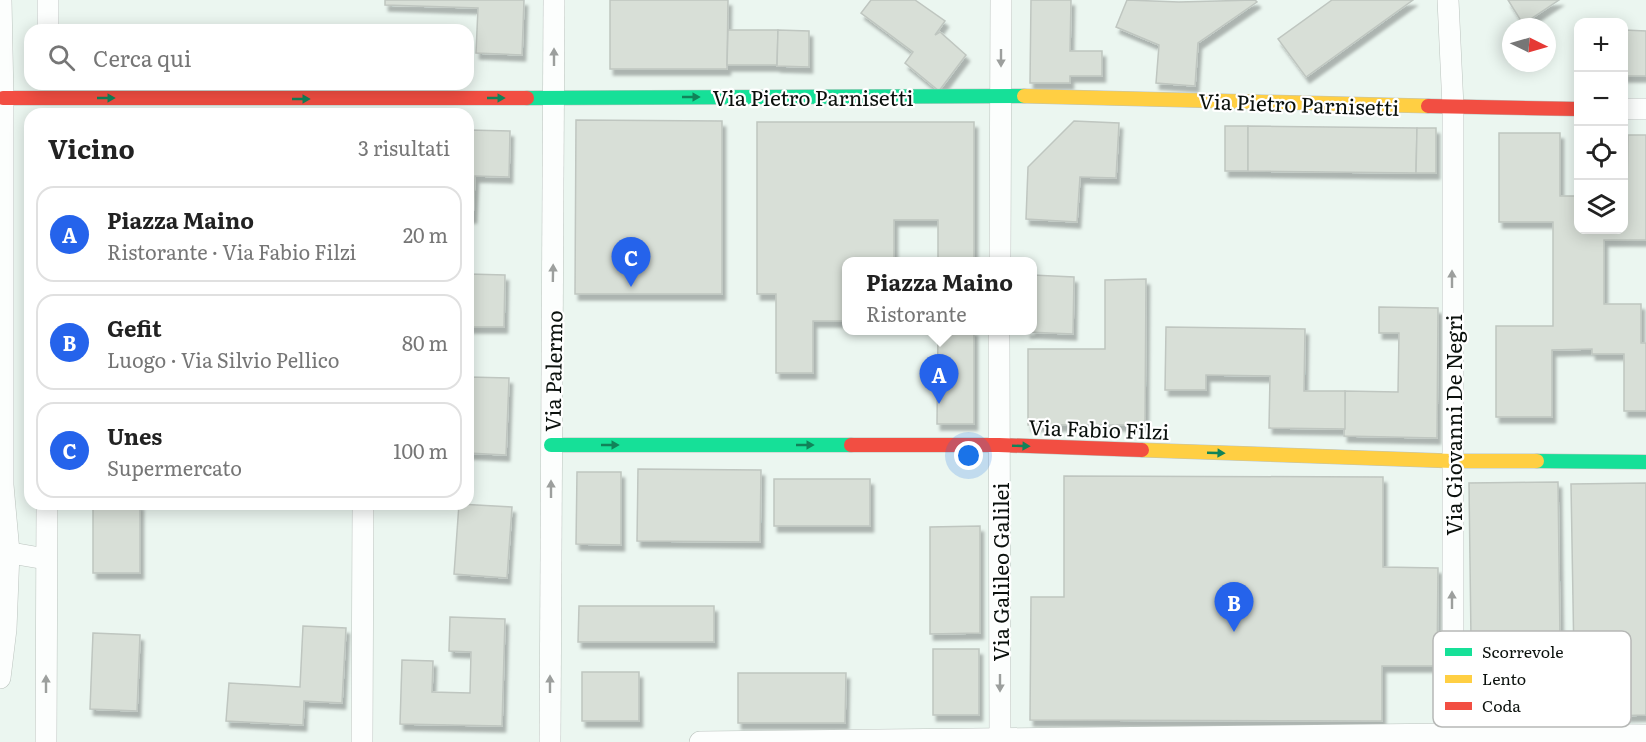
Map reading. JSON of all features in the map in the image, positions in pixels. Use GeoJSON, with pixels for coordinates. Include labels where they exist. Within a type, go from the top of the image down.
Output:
{"type":"FeatureCollection","features":[{"type":"Feature","properties":{"kind":"street"},"geometry":{"type":"LineString","coordinates":[[0,678],[6,629],[3,485],[1,0]]}},
{"type":"Feature","properties":{"kind":"street"},"geometry":{"type":"LineString","coordinates":[[48,0],[48,24]]}},
{"type":"Feature","properties":{"kind":"street","name":"Via Palermo"},"geometry":{"type":"LineString","coordinates":[[550,742],[554,0]]}},
{"type":"Feature","properties":{"kind":"street"},"geometry":{"type":"LineString","coordinates":[[1000,257],[1001,0]]}},
{"type":"Feature","properties":{"kind":"street","name":"Via Giovanni De Negri"},"geometry":{"type":"LineString","coordinates":[[1448,0],[1453,108],[1453,631]]}},
{"type":"Feature","properties":{"kind":"street","name":"Via Pietro Parnisetti"},"geometry":{"type":"LineString","coordinates":[[3,98],[365,107],[554,98],[1002,95],[1453,108],[1574,109]]}},
{"type":"Feature","properties":{"kind":"street"},"geometry":{"type":"LineString","coordinates":[[1628,109],[1646,109]]}},
{"type":"Feature","properties":{"kind":"street","name":"Via Galileo Galilei"},"geometry":{"type":"LineString","coordinates":[[999,335],[1000,740]]}},
{"type":"Feature","properties":{"kind":"street","name":"Via Fabio Filzi"},"geometry":{"type":"LineString","coordinates":[[551,445],[999,445],[1452,461],[1646,462]]}},
{"type":"Feature","properties":{"kind":"street"},"geometry":{"type":"LineString","coordinates":[[46,742],[47,510]]}},
{"type":"Feature","properties":{"kind":"street"},"geometry":{"type":"LineString","coordinates":[[362,742],[363,510]]}},
{"type":"Feature","properties":{"kind":"street"},"geometry":{"type":"LineString","coordinates":[[4,551],[45,559]]}},
{"type":"Feature","properties":{"kind":"street"},"geometry":{"type":"LineString","coordinates":[[700,742],[1646,735]]}},
{"type":"Feature","properties":{"kind":"building"},"geometry":{"type":"Polygon","coordinates":[[[385,0],[524,0],[522,55],[476,53],[478,8],[385,5],[385,0]]]}},
{"type":"Feature","properties":{"kind":"building"},"geometry":{"type":"Polygon","coordinates":[[[610,0],[728,0],[727,69],[610,69],[610,0]]]}},
{"type":"Feature","properties":{"kind":"building"},"geometry":{"type":"Polygon","coordinates":[[[871,0],[915,0],[945,21],[935,35],[940,32],[966,55],[939,91],[905,63],[913,52],[861,13],[871,0]]]}},
{"type":"Feature","properties":{"kind":"building"},"geometry":{"type":"Polygon","coordinates":[[[1031,0],[1071,0],[1070,51],[1102,51],[1102,76],[1070,76],[1070,83],[1030,83],[1031,0]]]}},
{"type":"Feature","properties":{"kind":"building"},"geometry":{"type":"Polygon","coordinates":[[[1127,0],[1179,2],[1255,0],[1257,2],[1198,43],[1195,86],[1156,83],[1159,45],[1116,27],[1127,0]]]}},
{"type":"Feature","properties":{"kind":"building"},"geometry":{"type":"Polygon","coordinates":[[[1332,0],[1413,0],[1306,77],[1278,39],[1332,0]]]}},
{"type":"Feature","properties":{"kind":"building"},"geometry":{"type":"Polygon","coordinates":[[[1508,0],[1559,0],[1532,18],[1519,18],[1508,0]]]}},
{"type":"Feature","properties":{"kind":"building"},"geometry":{"type":"Polygon","coordinates":[[[728,30],[778,30],[777,65],[727,65],[728,30]]]}},
{"type":"Feature","properties":{"kind":"building"},"geometry":{"type":"Polygon","coordinates":[[[778,30],[809,31],[809,67],[777,66],[778,30]]]}},
{"type":"Feature","properties":{"kind":"building"},"geometry":{"type":"Polygon","coordinates":[[[1628,30],[1646,31],[1646,76],[1628,76],[1628,30]]]}},
{"type":"Feature","properties":{"kind":"building"},"geometry":{"type":"Polygon","coordinates":[[[576,120],[722,121],[722,294],[575,294],[576,120]]]}},
{"type":"Feature","properties":{"kind":"building"},"geometry":{"type":"Polygon","coordinates":[[[1074,121],[1119,123],[1116,178],[1080,177],[1077,222],[1026,219],[1028,167],[1074,121]]]}},
{"type":"Feature","properties":{"kind":"building"},"geometry":{"type":"Polygon","coordinates":[[[757,122],[974,122],[974,257],[938,257],[938,220],[894,220],[894,257],[842,257],[842,321],[813,321],[813,373],[776,373],[776,294],[757,294],[757,122]]]}},
{"type":"Feature","properties":{"kind":"building"},"geometry":{"type":"Polygon","coordinates":[[[1225,126],[1248,126],[1248,171],[1225,171],[1225,126]]]}},
{"type":"Feature","properties":{"kind":"building"},"geometry":{"type":"Polygon","coordinates":[[[1248,126],[1417,128],[1416,173],[1248,171],[1248,126]]]}},
{"type":"Feature","properties":{"kind":"building"},"geometry":{"type":"Polygon","coordinates":[[[1417,128],[1436,128],[1436,173],[1416,173],[1417,128]]]}},
{"type":"Feature","properties":{"kind":"building"},"geometry":{"type":"Polygon","coordinates":[[[474,130],[510,131],[509,177],[475,176],[474,196],[474,130]]]}},
{"type":"Feature","properties":{"kind":"building"},"geometry":{"type":"Polygon","coordinates":[[[1499,133],[1560,133],[1560,196],[1574,196],[1574,234],[1628,234],[1628,135],[1646,135],[1646,240],[1604,240],[1604,304],[1641,304],[1641,343],[1646,343],[1646,411],[1624,411],[1624,354],[1592,354],[1592,349],[1552,350],[1552,417],[1496,417],[1496,326],[1553,326],[1553,222],[1499,222],[1499,133]]]}},
{"type":"Feature","properties":{"kind":"building"},"geometry":{"type":"Polygon","coordinates":[[[474,274],[505,275],[504,327],[474,327],[474,274]]]}},
{"type":"Feature","properties":{"kind":"building"},"geometry":{"type":"Polygon","coordinates":[[[1037,275],[1074,277],[1073,334],[1037,332],[1037,275]]]}},
{"type":"Feature","properties":{"kind":"building"},"geometry":{"type":"Polygon","coordinates":[[[1146,279],[1145,425],[1028,425],[1028,349],[1105,349],[1105,280],[1146,279]]]}},
{"type":"Feature","properties":{"kind":"building"},"geometry":{"type":"Polygon","coordinates":[[[1379,307],[1438,308],[1437,438],[1344,436],[1345,391],[1398,392],[1399,333],[1379,333],[1379,307]]]}},
{"type":"Feature","properties":{"kind":"building"},"geometry":{"type":"Polygon","coordinates":[[[1166,327],[1305,329],[1304,391],[1345,391],[1345,429],[1269,428],[1270,376],[1206,375],[1206,390],[1165,390],[1166,327]]]}},
{"type":"Feature","properties":{"kind":"building"},"geometry":{"type":"Polygon","coordinates":[[[938,335],[974,335],[974,424],[937,424],[938,335]]]}},
{"type":"Feature","properties":{"kind":"building"},"geometry":{"type":"Polygon","coordinates":[[[474,377],[509,378],[506,455],[474,453],[474,377]]]}},
{"type":"Feature","properties":{"kind":"building"},"geometry":{"type":"Polygon","coordinates":[[[638,469],[761,470],[760,542],[637,541],[638,469]]]}},
{"type":"Feature","properties":{"kind":"building"},"geometry":{"type":"Polygon","coordinates":[[[577,472],[621,472],[621,545],[576,544],[577,472]]]}},
{"type":"Feature","properties":{"kind":"building"},"geometry":{"type":"Polygon","coordinates":[[[1064,476],[1383,477],[1383,567],[1438,568],[1437,631],[1433,631],[1433,666],[1382,666],[1382,721],[1030,720],[1031,597],[1064,597],[1064,476]]]}},
{"type":"Feature","properties":{"kind":"building"},"geometry":{"type":"Polygon","coordinates":[[[774,479],[870,479],[870,526],[774,526],[774,479]]]}},
{"type":"Feature","properties":{"kind":"building"},"geometry":{"type":"Polygon","coordinates":[[[1558,482],[1560,631],[1471,631],[1469,483],[1558,482]]]}},
{"type":"Feature","properties":{"kind":"building"},"geometry":{"type":"Polygon","coordinates":[[[1646,483],[1646,715],[1631,715],[1631,631],[1574,631],[1571,484],[1646,483]]]}},
{"type":"Feature","properties":{"kind":"building"},"geometry":{"type":"Polygon","coordinates":[[[474,505],[512,507],[507,578],[454,574],[459,510],[474,510],[474,505]]]}},
{"type":"Feature","properties":{"kind":"building"},"geometry":{"type":"Polygon","coordinates":[[[93,510],[140,510],[140,573],[93,573],[93,510]]]}},
{"type":"Feature","properties":{"kind":"building"},"geometry":{"type":"Polygon","coordinates":[[[980,526],[980,633],[930,634],[930,527],[980,526]]]}},
{"type":"Feature","properties":{"kind":"building"},"geometry":{"type":"Polygon","coordinates":[[[579,606],[714,606],[714,642],[578,642],[579,606]]]}},
{"type":"Feature","properties":{"kind":"building"},"geometry":{"type":"Polygon","coordinates":[[[450,617],[505,619],[502,726],[400,724],[402,660],[433,661],[432,692],[470,693],[471,652],[449,651],[450,617]]]}},
{"type":"Feature","properties":{"kind":"building"},"geometry":{"type":"Polygon","coordinates":[[[303,626],[346,628],[342,703],[304,701],[303,725],[226,721],[229,683],[300,687],[303,626]]]}},
{"type":"Feature","properties":{"kind":"building"},"geometry":{"type":"Polygon","coordinates":[[[93,633],[140,635],[137,711],[90,709],[93,633]]]}},
{"type":"Feature","properties":{"kind":"building"},"geometry":{"type":"Polygon","coordinates":[[[933,649],[979,649],[979,715],[933,715],[933,649]]]}},
{"type":"Feature","properties":{"kind":"building"},"geometry":{"type":"Polygon","coordinates":[[[582,672],[639,672],[639,721],[582,721],[582,672]]]}},
{"type":"Feature","properties":{"kind":"building"},"geometry":{"type":"Polygon","coordinates":[[[738,673],[846,673],[845,723],[738,723],[738,673]]]}},
{"type":"Feature","properties":{"kind":"traffic: fast"},"geometry":{"type":"LineString","coordinates":[[527,98],[1024,96]]}},
{"type":"Feature","properties":{"kind":"traffic: fast"},"geometry":{"type":"LineString","coordinates":[[551,445],[851,445]]}},
{"type":"Feature","properties":{"kind":"traffic: fast"},"geometry":{"type":"LineString","coordinates":[[1537,461],[1646,462]]}},
{"type":"Feature","properties":{"kind":"traffic: slow"},"geometry":{"type":"LineString","coordinates":[[1024,96],[1428,106]]}},
{"type":"Feature","properties":{"kind":"traffic: slow"},"geometry":{"type":"LineString","coordinates":[[1142,450],[1452,461],[1537,461]]}},
{"type":"Feature","properties":{"kind":"traffic: jam"},"geometry":{"type":"LineString","coordinates":[[3,98],[527,98]]}},
{"type":"Feature","properties":{"kind":"traffic: jam"},"geometry":{"type":"LineString","coordinates":[[1428,106],[1574,109]]}},
{"type":"Feature","properties":{"kind":"traffic: jam"},"geometry":{"type":"LineString","coordinates":[[851,445],[999,445],[1142,450]]}},
{"type":"Feature","properties":{"kind":"place","name":"Unes"},"geometry":{"type":"Point","coordinates":[631,287]}},
{"type":"Feature","properties":{"kind":"place","name":"Piazza Maino"},"geometry":{"type":"Point","coordinates":[939,404]}},
{"type":"Feature","properties":{"kind":"place","name":"Gefit"},"geometry":{"type":"Point","coordinates":[1234,632]}}]}
